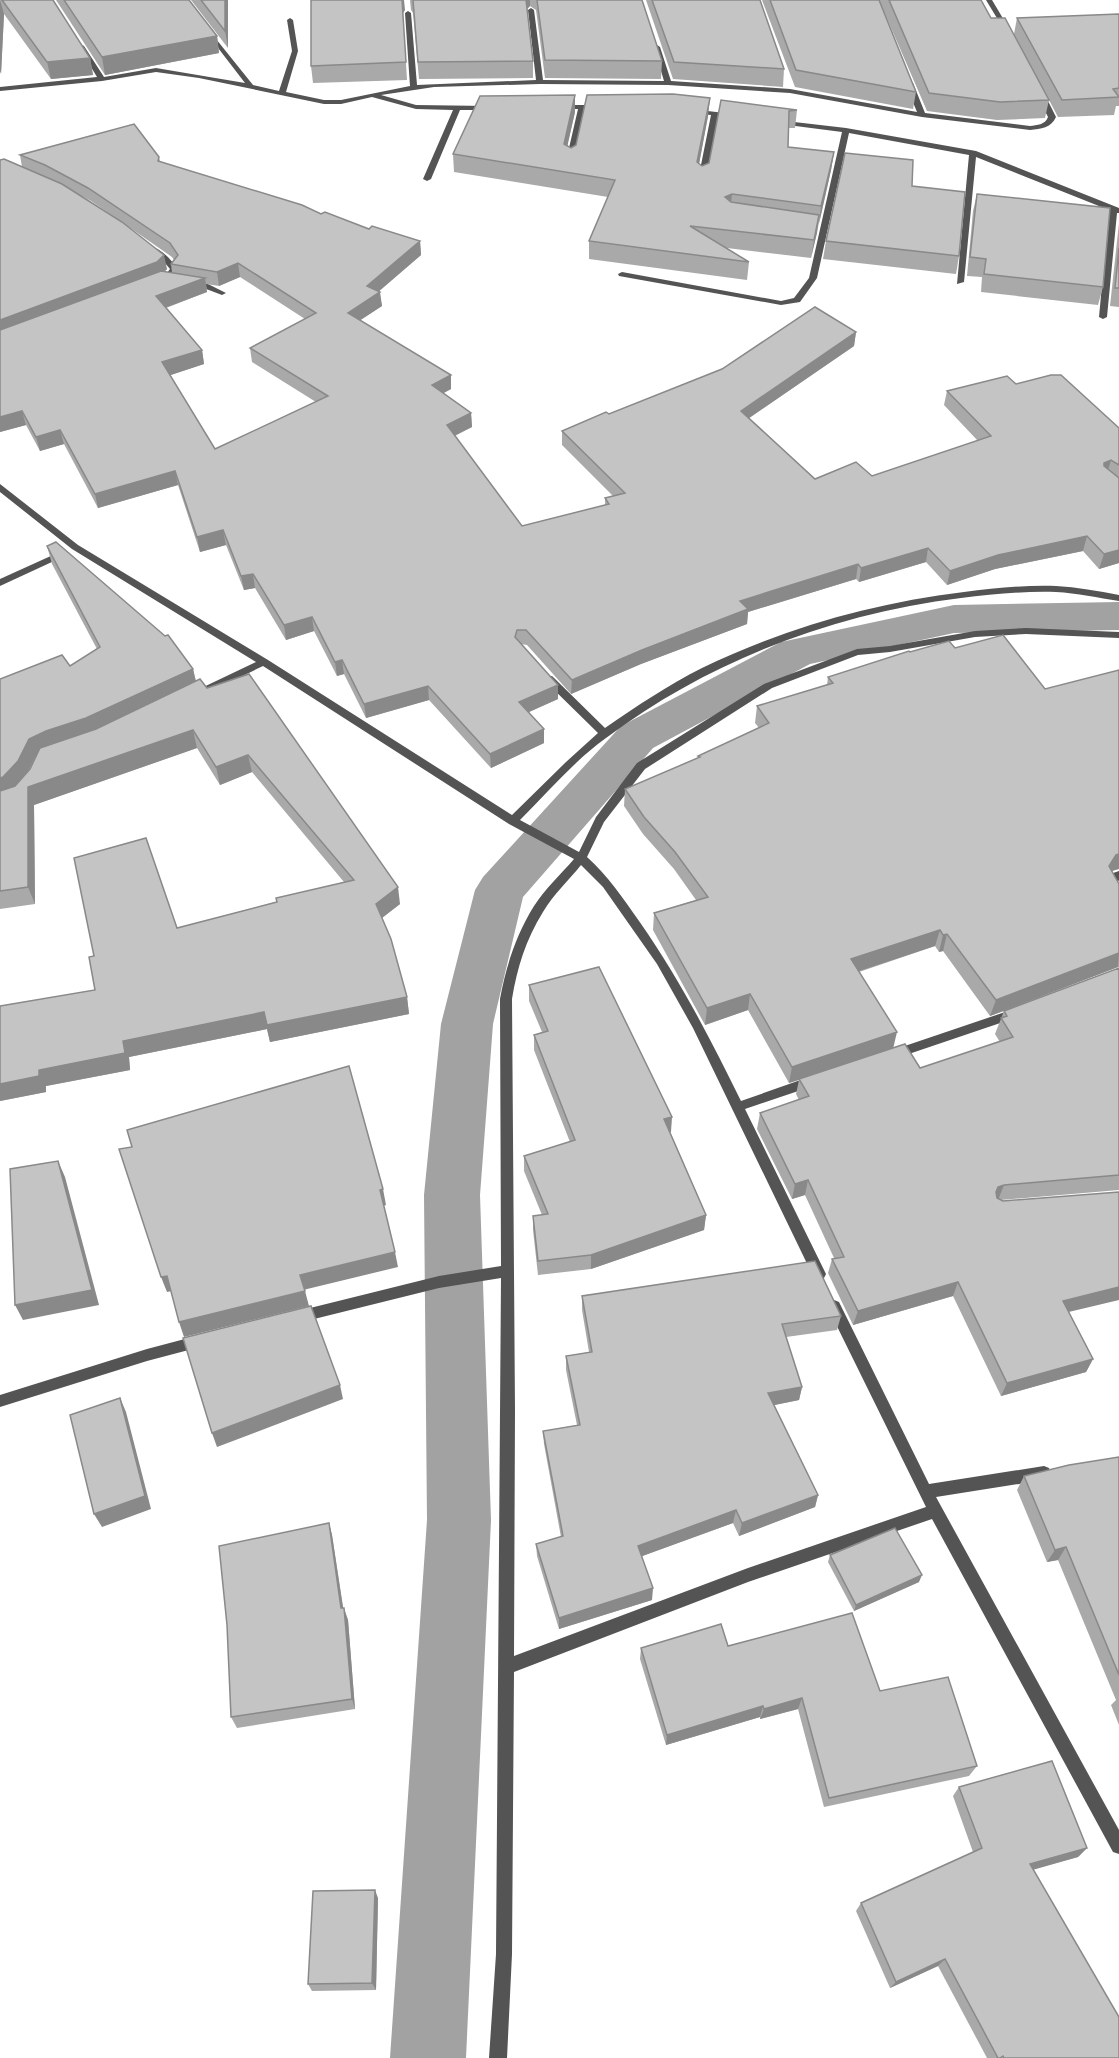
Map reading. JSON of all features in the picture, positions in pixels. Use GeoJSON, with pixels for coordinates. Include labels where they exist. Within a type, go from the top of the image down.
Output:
{"type":"FeatureCollection","features":[{"type":"Feature","properties":{"kind":"street"},"geometry":{"type":"LineString","coordinates":[[989,0],[1012,40]]}},
{"type":"Feature","properties":{"kind":"street"},"geometry":{"type":"LineString","coordinates":[[531,10],[540,82]]}},
{"type":"Feature","properties":{"kind":"street"},"geometry":{"type":"LineString","coordinates":[[408,14],[414,88]]}},
{"type":"Feature","properties":{"kind":"street"},"geometry":{"type":"LineString","coordinates":[[282,94],[295,51],[290,20]]}},
{"type":"Feature","properties":{"kind":"street"},"geometry":{"type":"LineString","coordinates":[[205,26],[251,87]]}},
{"type":"Feature","properties":{"kind":"street"},"geometry":{"type":"LineString","coordinates":[[1007,31],[1018,30]]}},
{"type":"Feature","properties":{"kind":"street"},"geometry":{"type":"LineString","coordinates":[[77,39],[102,79]]}},
{"type":"Feature","properties":{"kind":"street"},"geometry":{"type":"LineString","coordinates":[[655,42],[668,83]]}},
{"type":"Feature","properties":{"kind":"street"},"geometry":{"type":"LineString","coordinates":[[0,89],[167,70],[324,102],[341,102],[414,88],[540,82],[668,83],[790,91],[922,115],[1030,128],[1041,127],[1050,122],[1052,117],[1038,89]]}},
{"type":"Feature","properties":{"kind":"street"},"geometry":{"type":"LineString","coordinates":[[905,73],[922,115]]}},
{"type":"Feature","properties":{"kind":"street"},"geometry":{"type":"LineString","coordinates":[[786,79],[790,91]]}},
{"type":"Feature","properties":{"kind":"street"},"geometry":{"type":"LineString","coordinates":[[374,96],[416,107],[495,108]]}},
{"type":"Feature","properties":{"kind":"street"},"geometry":{"type":"LineString","coordinates":[[549,107],[605,107]]}},
{"type":"Feature","properties":{"kind":"street"},"geometry":{"type":"LineString","coordinates":[[570,162],[582,107]]}},
{"type":"Feature","properties":{"kind":"street"},"geometry":{"type":"LineString","coordinates":[[427,179],[457,108]]}},
{"type":"Feature","properties":{"kind":"street"},"geometry":{"type":"LineString","coordinates":[[683,109],[739,117]]}},
{"type":"Feature","properties":{"kind":"street"},"geometry":{"type":"LineString","coordinates":[[702,180],[715,114]]}},
{"type":"Feature","properties":{"kind":"street"},"geometry":{"type":"LineString","coordinates":[[774,121],[846,130],[973,153],[1116,211],[1102,317]]}},
{"type":"Feature","properties":{"kind":"street"},"geometry":{"type":"LineString","coordinates":[[622,274],[781,303],[797,300],[813,278],[846,130]]}},
{"type":"Feature","properties":{"kind":"street"},"geometry":{"type":"LineString","coordinates":[[960,282],[973,153]]}},
{"type":"Feature","properties":{"kind":"street"},"geometry":{"type":"LineString","coordinates":[[813,228],[824,229]]}},
{"type":"Feature","properties":{"kind":"street"},"geometry":{"type":"LineString","coordinates":[[141,241],[168,261],[174,269],[164,280],[181,284],[203,285],[222,293]]}},
{"type":"Feature","properties":{"kind":"street"},"geometry":{"type":"LineString","coordinates":[[0,487],[75,547],[264,662],[513,821],[581,858],[608,884],[662,961],[698,1026],[925,1492],[1119,1846]]}},
{"type":"Feature","properties":{"kind":"street"},"geometry":{"type":"LineString","coordinates":[[0,583],[75,547]]}},
{"type":"Feature","properties":{"kind":"street"},"geometry":{"type":"LineString","coordinates":[[513,821],[578,757],[647,704],[732,658],[784,637],[899,604],[1047,589],[1080,591],[1119,598]]}},
{"type":"Feature","properties":{"kind":"street"},"geometry":{"type":"LineString","coordinates":[[498,2058],[504,1954],[506,999],[511,970],[521,943],[539,908],[581,858],[600,820],[641,766],[768,686],[857,652],[890,649],[975,633],[1026,631],[1119,635]]}},
{"type":"Feature","properties":{"kind":"street"},"geometry":{"type":"LineString","coordinates":[[190,697],[264,662]]}},
{"type":"Feature","properties":{"kind":"street"},"geometry":{"type":"LineString","coordinates":[[541,671],[605,734]]}},
{"type":"Feature","properties":{"kind":"street"},"geometry":{"type":"LineString","coordinates":[[1119,875],[1114,877],[1111,884],[1119,898]]}},
{"type":"Feature","properties":{"kind":"street"},"geometry":{"type":"LineString","coordinates":[[884,1058],[1030,1008]]}},
{"type":"Feature","properties":{"kind":"street"},"geometry":{"type":"LineString","coordinates":[[737,1107],[827,1077]]}},
{"type":"Feature","properties":{"kind":"street"},"geometry":{"type":"LineString","coordinates":[[282,1321],[439,1282],[507,1271]]}},
{"type":"Feature","properties":{"kind":"street"},"geometry":{"type":"LineString","coordinates":[[0,1401],[147,1355],[214,1338]]}},
{"type":"Feature","properties":{"kind":"street"},"geometry":{"type":"LineString","coordinates":[[925,1492],[1062,1470]]}},
{"type":"Feature","properties":{"kind":"street"},"geometry":{"type":"LineString","coordinates":[[506,1667],[748,1575],[935,1511]]}},
{"type":"Feature","properties":{"kind":"building"},"geometry":{"type":"Polygon","coordinates":[[[2,0],[53,0],[90,58],[47,62],[2,0]]]}},
{"type":"Feature","properties":{"kind":"building"},"geometry":{"type":"Polygon","coordinates":[[[64,0],[189,0],[217,36],[102,57],[64,0]]]}},
{"type":"Feature","properties":{"kind":"building"},"geometry":{"type":"Polygon","coordinates":[[[201,0],[225,0],[225,31],[201,0]]]}},
{"type":"Feature","properties":{"kind":"building"},"geometry":{"type":"Polygon","coordinates":[[[311,0],[402,0],[406,62],[311,66],[311,0]]]}},
{"type":"Feature","properties":{"kind":"building"},"geometry":{"type":"Polygon","coordinates":[[[413,0],[526,0],[533,61],[418,62],[413,0]]]}},
{"type":"Feature","properties":{"kind":"building"},"geometry":{"type":"Polygon","coordinates":[[[537,0],[642,0],[662,61],[545,60],[537,0]]]}},
{"type":"Feature","properties":{"kind":"building"},"geometry":{"type":"Polygon","coordinates":[[[652,0],[760,0],[784,69],[674,62],[652,0]]]}},
{"type":"Feature","properties":{"kind":"building"},"geometry":{"type":"Polygon","coordinates":[[[770,0],[879,0],[916,92],[796,70],[770,0]]]}},
{"type":"Feature","properties":{"kind":"building"},"geometry":{"type":"Polygon","coordinates":[[[889,0],[981,0],[991,18],[1005,18],[1049,100],[1000,102],[929,93],[889,0]]]}},
{"type":"Feature","properties":{"kind":"building"},"geometry":{"type":"Polygon","coordinates":[[[1119,14],[1119,88],[1113,89],[1119,97],[1062,100],[1017,18],[1119,14]]]}},
{"type":"Feature","properties":{"kind":"building"},"geometry":{"type":"Polygon","coordinates":[[[673,94],[710,98],[697,162],[702,166],[709,163],[721,100],[797,110],[789,111],[788,147],[834,152],[821,206],[732,194],[725,197],[731,202],[819,215],[814,240],[690,226],[749,262],[589,241],[615,180],[453,154],[480,96],[575,95],[564,144],[571,148],[576,145],[587,95],[673,94]]]}},
{"type":"Feature","properties":{"kind":"building"},"geometry":{"type":"Polygon","coordinates":[[[134,124],[159,157],[158,161],[302,205],[321,214],[325,212],[369,229],[372,226],[420,241],[367,286],[380,292],[348,313],[451,375],[432,385],[471,413],[447,425],[522,526],[609,504],[605,498],[625,493],[562,431],[606,412],[609,414],[722,369],[815,307],[856,332],[741,411],[815,479],[856,462],[872,476],[991,436],[947,391],[1007,376],[1016,384],[1051,375],[1061,375],[1119,428],[1119,465],[1111,460],[1104,463],[1104,466],[1119,478],[1119,550],[1104,554],[1087,536],[998,555],[950,571],[928,548],[861,568],[858,564],[740,601],[748,609],[572,680],[526,630],[517,630],[515,637],[558,685],[519,702],[544,729],[490,754],[428,686],[364,704],[342,660],[335,662],[312,617],[284,625],[253,574],[241,576],[223,530],[197,537],[175,471],[95,494],[60,430],[36,437],[22,411],[0,417],[0,330],[161,271],[205,278],[156,296],[202,350],[162,362],[215,449],[328,396],[250,348],[316,313],[238,263],[217,272],[171,264],[178,255],[170,243],[88,188],[45,165],[20,155],[134,124]]]}},
{"type":"Feature","properties":{"kind":"building"},"geometry":{"type":"Polygon","coordinates":[[[845,153],[913,160],[912,186],[965,192],[959,256],[826,241],[845,153]]]}},
{"type":"Feature","properties":{"kind":"building"},"geometry":{"type":"Polygon","coordinates":[[[4,159],[62,184],[122,222],[164,255],[157,262],[0,320],[0,160],[4,159]]]}},
{"type":"Feature","properties":{"kind":"building"},"geometry":{"type":"Polygon","coordinates":[[[977,194],[1110,208],[1103,287],[984,274],[986,259],[970,257],[977,194]]]}},
{"type":"Feature","properties":{"kind":"building"},"geometry":{"type":"Polygon","coordinates":[[[1119,248],[1119,288],[1115,288],[1119,248]]]}},
{"type":"Feature","properties":{"kind":"building"},"geometry":{"type":"Polygon","coordinates":[[[56,542],[165,636],[168,635],[193,669],[86,718],[29,739],[18,761],[0,778],[0,679],[62,655],[70,666],[100,647],[47,546],[56,542]]]}},
{"type":"Feature","properties":{"kind":"building"},"geometry":{"type":"Polygon","coordinates":[[[1003,635],[1045,689],[1119,670],[1119,854],[1109,866],[1119,884],[1119,953],[996,1000],[947,934],[943,935],[940,930],[851,959],[897,1032],[792,1067],[750,994],[707,1008],[654,913],[708,897],[675,852],[644,817],[625,789],[700,757],[698,756],[769,723],[757,706],[833,683],[828,677],[909,651],[949,641],[955,648],[1003,635]]]}},
{"type":"Feature","properties":{"kind":"building"},"geometry":{"type":"Polygon","coordinates":[[[249,674],[398,887],[376,904],[391,939],[407,997],[267,1025],[264,1012],[123,1041],[125,1053],[39,1070],[39,1076],[0,1084],[0,1006],[95,990],[89,957],[94,956],[74,858],[146,838],[177,928],[277,902],[276,898],[354,880],[248,755],[216,767],[193,730],[28,787],[28,887],[0,891],[0,791],[15,786],[30,769],[40,748],[96,729],[200,679],[207,688],[249,674]]]}},
{"type":"Feature","properties":{"kind":"building"},"geometry":{"type":"Polygon","coordinates":[[[599,967],[672,1117],[664,1119],[706,1215],[591,1255],[538,1261],[533,1216],[548,1214],[524,1156],[575,1140],[534,1035],[548,1031],[529,985],[599,967]]]}},
{"type":"Feature","properties":{"kind":"building"},"geometry":{"type":"Polygon","coordinates":[[[1119,968],[1119,1175],[1004,1185],[998,1187],[996,1192],[997,1198],[1003,1201],[1119,1192],[1119,1287],[1063,1301],[1093,1359],[1007,1383],[958,1282],[858,1311],[832,1259],[844,1257],[808,1180],[795,1184],[760,1113],[809,1096],[799,1079],[905,1044],[920,1068],[1013,1037],[1001,1018],[1007,1016],[1004,1011],[1119,968]]]}},
{"type":"Feature","properties":{"kind":"building"},"geometry":{"type":"Polygon","coordinates":[[[349,1066],[383,1189],[380,1190],[395,1252],[300,1275],[305,1291],[179,1322],[167,1276],[161,1277],[119,1149],[132,1147],[127,1130],[349,1066]]]}},
{"type":"Feature","properties":{"kind":"building"},"geometry":{"type":"Polygon","coordinates":[[[58,1161],[92,1290],[15,1305],[10,1169],[58,1161]]]}},
{"type":"Feature","properties":{"kind":"building"},"geometry":{"type":"Polygon","coordinates":[[[815,1261],[841,1316],[782,1324],[802,1387],[768,1393],[818,1495],[742,1523],[736,1510],[638,1546],[653,1588],[559,1618],[536,1544],[563,1536],[543,1431],[580,1425],[566,1356],[592,1352],[582,1296],[815,1261]]]}},
{"type":"Feature","properties":{"kind":"building"},"geometry":{"type":"Polygon","coordinates":[[[311,1306],[340,1385],[212,1433],[183,1338],[311,1306]]]}},
{"type":"Feature","properties":{"kind":"building"},"geometry":{"type":"Polygon","coordinates":[[[120,1398],[145,1496],[94,1514],[70,1415],[120,1398]]]}},
{"type":"Feature","properties":{"kind":"building"},"geometry":{"type":"Polygon","coordinates":[[[1119,1457],[1119,1675],[1066,1547],[1055,1550],[1024,1476],[1069,1465],[1119,1457]]]}},
{"type":"Feature","properties":{"kind":"building"},"geometry":{"type":"Polygon","coordinates":[[[329,1523],[341,1608],[344,1608],[352,1699],[231,1717],[227,1625],[219,1546],[329,1523]]]}},
{"type":"Feature","properties":{"kind":"building"},"geometry":{"type":"Polygon","coordinates":[[[895,1528],[922,1575],[856,1605],[830,1555],[895,1528]]]}},
{"type":"Feature","properties":{"kind":"building"},"geometry":{"type":"Polygon","coordinates":[[[852,1613],[880,1691],[948,1677],[977,1766],[829,1798],[802,1698],[764,1709],[763,1706],[667,1735],[641,1648],[721,1624],[728,1646],[852,1613]]]}},
{"type":"Feature","properties":{"kind":"building"},"geometry":{"type":"Polygon","coordinates":[[[1052,1761],[1087,1848],[1030,1864],[1119,2017],[1119,2058],[1004,2058],[1003,2056],[998,2058],[945,1959],[896,1982],[861,1903],[982,1848],[959,1787],[1052,1761]]]}},
{"type":"Feature","properties":{"kind":"building"},"geometry":{"type":"Polygon","coordinates":[[[375,1890],[372,1983],[308,1984],[313,1891],[375,1890]]]}},
{"type":"Feature","properties":{"kind":"waterway"},"geometry":{"type":"LineString","coordinates":[[428,2058],[459,1520],[452,1195],[467,1024],[500,890],[637,737],[797,652],[954,619],[1119,616]]}}]}
